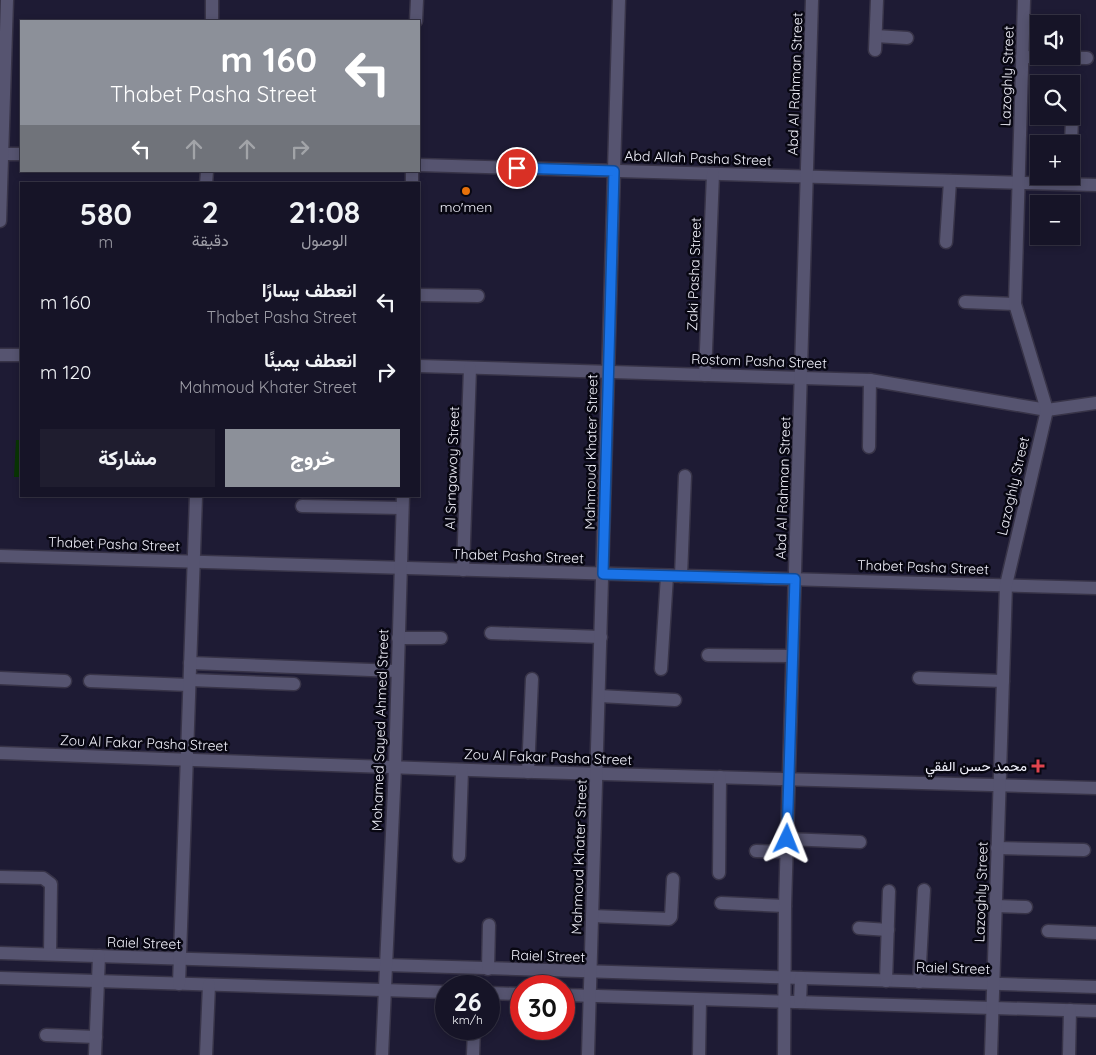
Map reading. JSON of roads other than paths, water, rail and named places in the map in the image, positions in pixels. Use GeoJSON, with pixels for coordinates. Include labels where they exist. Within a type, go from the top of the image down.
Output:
{"type":"FeatureCollection","features":[{"type":"Feature","properties":{"kind":"street"},"geometry":{"type":"LineString","coordinates":[[0,221],[7,0]]}},
{"type":"Feature","properties":{"kind":"street"},"geometry":{"type":"LineString","coordinates":[[212,0],[212,20]]}},
{"type":"Feature","properties":{"kind":"street"},"geometry":{"type":"LineString","coordinates":[[416,20],[417,0]]}},
{"type":"Feature","properties":{"kind":"street","name":"Mahmoud Khater Street"},"geometry":{"type":"LineString","coordinates":[[588,1055],[619,0]]}},
{"type":"Feature","properties":{"kind":"street","name":"Abd Al Rahman Street"},"geometry":{"type":"LineString","coordinates":[[784,1055],[785,906],[812,0]]}},
{"type":"Feature","properties":{"kind":"street"},"geometry":{"type":"LineString","coordinates":[[875,50],[877,0]]}},
{"type":"Feature","properties":{"kind":"street","name":"Lazoghly Street"},"geometry":{"type":"LineString","coordinates":[[991,1055],[1006,585],[1047,410],[1015,304],[1024,0]]}},
{"type":"Feature","properties":{"kind":"street"},"geometry":{"type":"LineString","coordinates":[[876,36],[907,38]]}},
{"type":"Feature","properties":{"kind":"street"},"geometry":{"type":"LineString","coordinates":[[1022,57],[1087,58]]}},
{"type":"Feature","properties":{"kind":"street"},"geometry":{"type":"LineString","coordinates":[[1,154],[20,154]]}},
{"type":"Feature","properties":{"kind":"street","name":"Abd Allah Pasha Street"},"geometry":{"type":"LineString","coordinates":[[420,166],[1030,182]]}},
{"type":"Feature","properties":{"kind":"street","name":"Zaki Pasha Street"},"geometry":{"type":"LineString","coordinates":[[705,375],[712,174]]}},
{"type":"Feature","properties":{"kind":"street"},"geometry":{"type":"LineString","coordinates":[[946,242],[950,181]]}},
{"type":"Feature","properties":{"kind":"street","name":"Abd Allah Pasha Street"},"geometry":{"type":"LineString","coordinates":[[1080,182],[1096,185]]}},
{"type":"Feature","properties":{"kind":"street"},"geometry":{"type":"LineString","coordinates":[[420,295],[478,296]]}},
{"type":"Feature","properties":{"kind":"street"},"geometry":{"type":"LineString","coordinates":[[965,302],[1015,304]]}},
{"type":"Feature","properties":{"kind":"street"},"geometry":{"type":"LineString","coordinates":[[0,355],[20,355]]}},
{"type":"Feature","properties":{"kind":"street","name":"Rostom Pasha Street"},"geometry":{"type":"LineString","coordinates":[[420,366],[870,380],[1047,410],[1096,403]]}},
{"type":"Feature","properties":{"kind":"street","name":"Al Srngawoy Street"},"geometry":{"type":"LineString","coordinates":[[463,570],[470,368]]}},
{"type":"Feature","properties":{"kind":"street"},"geometry":{"type":"LineString","coordinates":[[869,447],[870,380]]}},
{"type":"Feature","properties":{"kind":"street"},"geometry":{"type":"LineString","coordinates":[[682,576],[685,476]]}},
{"type":"Feature","properties":{"kind":"street"},"geometry":{"type":"LineString","coordinates":[[179,984],[196,497]]}},
{"type":"Feature","properties":{"kind":"street"},"geometry":{"type":"LineString","coordinates":[[302,506],[402,502]]}},
{"type":"Feature","properties":{"kind":"street","name":"Mohamed Sayed Ahmed Street"},"geometry":{"type":"LineString","coordinates":[[382,1055],[395,768],[402,502]]}},
{"type":"Feature","properties":{"kind":"street","name":"Thabet Pasha Street"},"geometry":{"type":"LineString","coordinates":[[0,556],[1096,588]]}},
{"type":"Feature","properties":{"kind":"street"},"geometry":{"type":"LineString","coordinates":[[661,669],[667,576]]}},
{"type":"Feature","properties":{"kind":"street"},"geometry":{"type":"LineString","coordinates":[[490,633],[601,637]]}},
{"type":"Feature","properties":{"kind":"street"},"geometry":{"type":"LineString","coordinates":[[398,638],[440,638]]}},
{"type":"Feature","properties":{"kind":"street"},"geometry":{"type":"LineString","coordinates":[[708,655],[792,656]]}},
{"type":"Feature","properties":{"kind":"street"},"geometry":{"type":"LineString","coordinates":[[190,663],[397,671]]}},
{"type":"Feature","properties":{"kind":"street"},"geometry":{"type":"LineString","coordinates":[[0,678],[65,681]]}},
{"type":"Feature","properties":{"kind":"street"},"geometry":{"type":"LineString","coordinates":[[528,772],[532,678]]}},
{"type":"Feature","properties":{"kind":"street"},"geometry":{"type":"LineString","coordinates":[[919,678],[1003,682]]}},
{"type":"Feature","properties":{"kind":"street"},"geometry":{"type":"LineString","coordinates":[[90,681],[294,684]]}},
{"type":"Feature","properties":{"kind":"street"},"geometry":{"type":"LineString","coordinates":[[599,696],[675,700]]}},
{"type":"Feature","properties":{"kind":"street","name":"Zou Al Fakar Pasha Street"},"geometry":{"type":"LineString","coordinates":[[0,753],[395,768],[1096,788]]}},
{"type":"Feature","properties":{"kind":"street"},"geometry":{"type":"LineString","coordinates":[[459,856],[462,770]]}},
{"type":"Feature","properties":{"kind":"street"},"geometry":{"type":"LineString","coordinates":[[719,873],[720,777]]}},
{"type":"Feature","properties":{"kind":"street"},"geometry":{"type":"LineString","coordinates":[[756,852],[787,846],[860,842]]}},
{"type":"Feature","properties":{"kind":"street"},"geometry":{"type":"LineString","coordinates":[[997,848],[1084,850]]}},
{"type":"Feature","properties":{"kind":"street"},"geometry":{"type":"LineString","coordinates":[[0,877],[43,878],[51,884],[50,954]]}},
{"type":"Feature","properties":{"kind":"street"},"geometry":{"type":"LineString","coordinates":[[592,916],[669,919],[671,917],[672,879]]}},
{"type":"Feature","properties":{"kind":"street"},"geometry":{"type":"LineString","coordinates":[[919,982],[924,890]]}},
{"type":"Feature","properties":{"kind":"street"},"geometry":{"type":"LineString","coordinates":[[886,981],[889,891]]}},
{"type":"Feature","properties":{"kind":"street"},"geometry":{"type":"LineString","coordinates":[[720,903],[785,906]]}},
{"type":"Feature","properties":{"kind":"street"},"geometry":{"type":"LineString","coordinates":[[995,906],[1026,907]]}},
{"type":"Feature","properties":{"kind":"street"},"geometry":{"type":"LineString","coordinates":[[488,969],[489,925]]}},
{"type":"Feature","properties":{"kind":"street"},"geometry":{"type":"LineString","coordinates":[[859,928],[888,930]]}},
{"type":"Feature","properties":{"kind":"street"},"geometry":{"type":"LineString","coordinates":[[1048,931],[1096,933]]}},
{"type":"Feature","properties":{"kind":"street","name":"Raiel Street"},"geometry":{"type":"LineString","coordinates":[[0,953],[1096,986]]}},
{"type":"Feature","properties":{"kind":"street"},"geometry":{"type":"LineString","coordinates":[[95,1055],[99,956]]}},
{"type":"Feature","properties":{"kind":"street"},"geometry":{"type":"LineString","coordinates":[[0,978],[435,992]]}},
{"type":"Feature","properties":{"kind":"street"},"geometry":{"type":"LineString","coordinates":[[800,1002],[801,978]]}},
{"type":"Feature","properties":{"kind":"street"},"geometry":{"type":"LineString","coordinates":[[206,1055],[209,984]]}},
{"type":"Feature","properties":{"kind":"street"},"geometry":{"type":"LineString","coordinates":[[575,995],[1096,1011]]}},
{"type":"Feature","properties":{"kind":"street"},"geometry":{"type":"LineString","coordinates":[[699,1055],[700,1000]]}},
{"type":"Feature","properties":{"kind":"street"},"geometry":{"type":"LineString","coordinates":[[1069,1055],[1070,1010]]}},
{"type":"Feature","properties":{"kind":"street"},"geometry":{"type":"LineString","coordinates":[[46,1034],[96,1037]]}},
{"type":"Feature","properties":{"kind":"street"},"geometry":{"type":"LineString","coordinates":[[473,1055],[474,1040]]}},
{"type":"Feature","properties":{"kind":"place","name":"mo'men"},"geometry":{"type":"Point","coordinates":[466,191]}},
{"type":"Feature","properties":{"kind":"place","name":"محمد حسن الفقي"},"geometry":{"type":"Point","coordinates":[1038,766]}}]}
